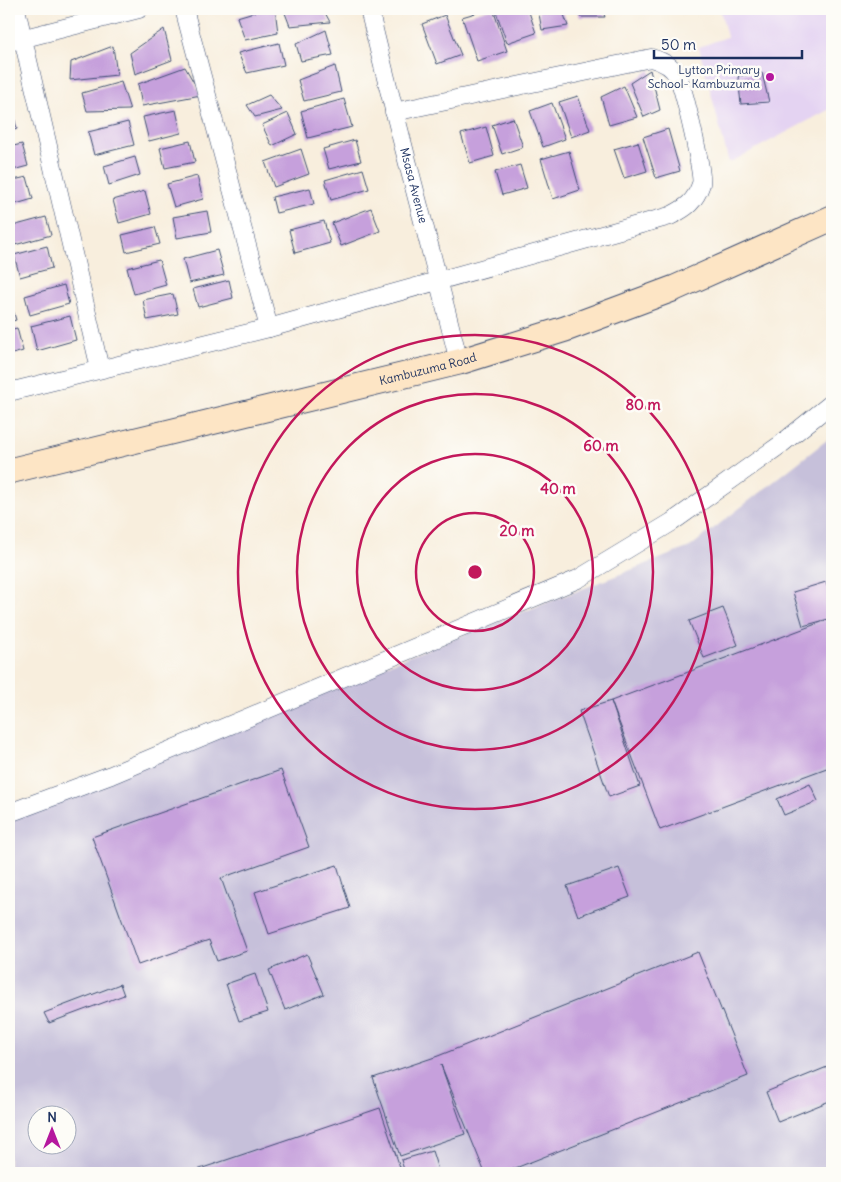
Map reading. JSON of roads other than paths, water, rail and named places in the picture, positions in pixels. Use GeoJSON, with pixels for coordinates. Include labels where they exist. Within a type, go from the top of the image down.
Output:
{"type":"FeatureCollection","features":[{"type":"Feature","properties":{"kind":"main road","name":"Kambuzuma Road"},"geometry":{"type":"LineString","coordinates":[[9,471],[459,362],[565,329],[618,310],[830,224]]}},
{"type":"Feature","properties":{"kind":"street"},"geometry":{"type":"LineString","coordinates":[[16,9],[16,40],[100,369]]}},
{"type":"Feature","properties":{"kind":"street"},"geometry":{"type":"LineString","coordinates":[[16,40],[139,9]]}},
{"type":"Feature","properties":{"kind":"street"},"geometry":{"type":"LineString","coordinates":[[184,9],[268,328]]}},
{"type":"Feature","properties":{"kind":"street","name":"Msasa Avenue"},"geometry":{"type":"LineString","coordinates":[[369,9],[459,362]]}},
{"type":"Feature","properties":{"kind":"street"},"geometry":{"type":"LineString","coordinates":[[9,392],[268,328],[439,282],[670,216],[686,209],[696,196],[702,181],[692,124],[678,76],[665,62],[651,58],[394,112]]}},
{"type":"Feature","properties":{"kind":"street"},"geometry":{"type":"LineString","coordinates":[[9,813],[111,775],[578,579],[672,522],[780,445],[832,403]]}},
{"type":"Feature","properties":{"kind":"place","name":"Lytton Primary School- Kambuzuma"},"geometry":{"type":"Point","coordinates":[770,77]}}]}
